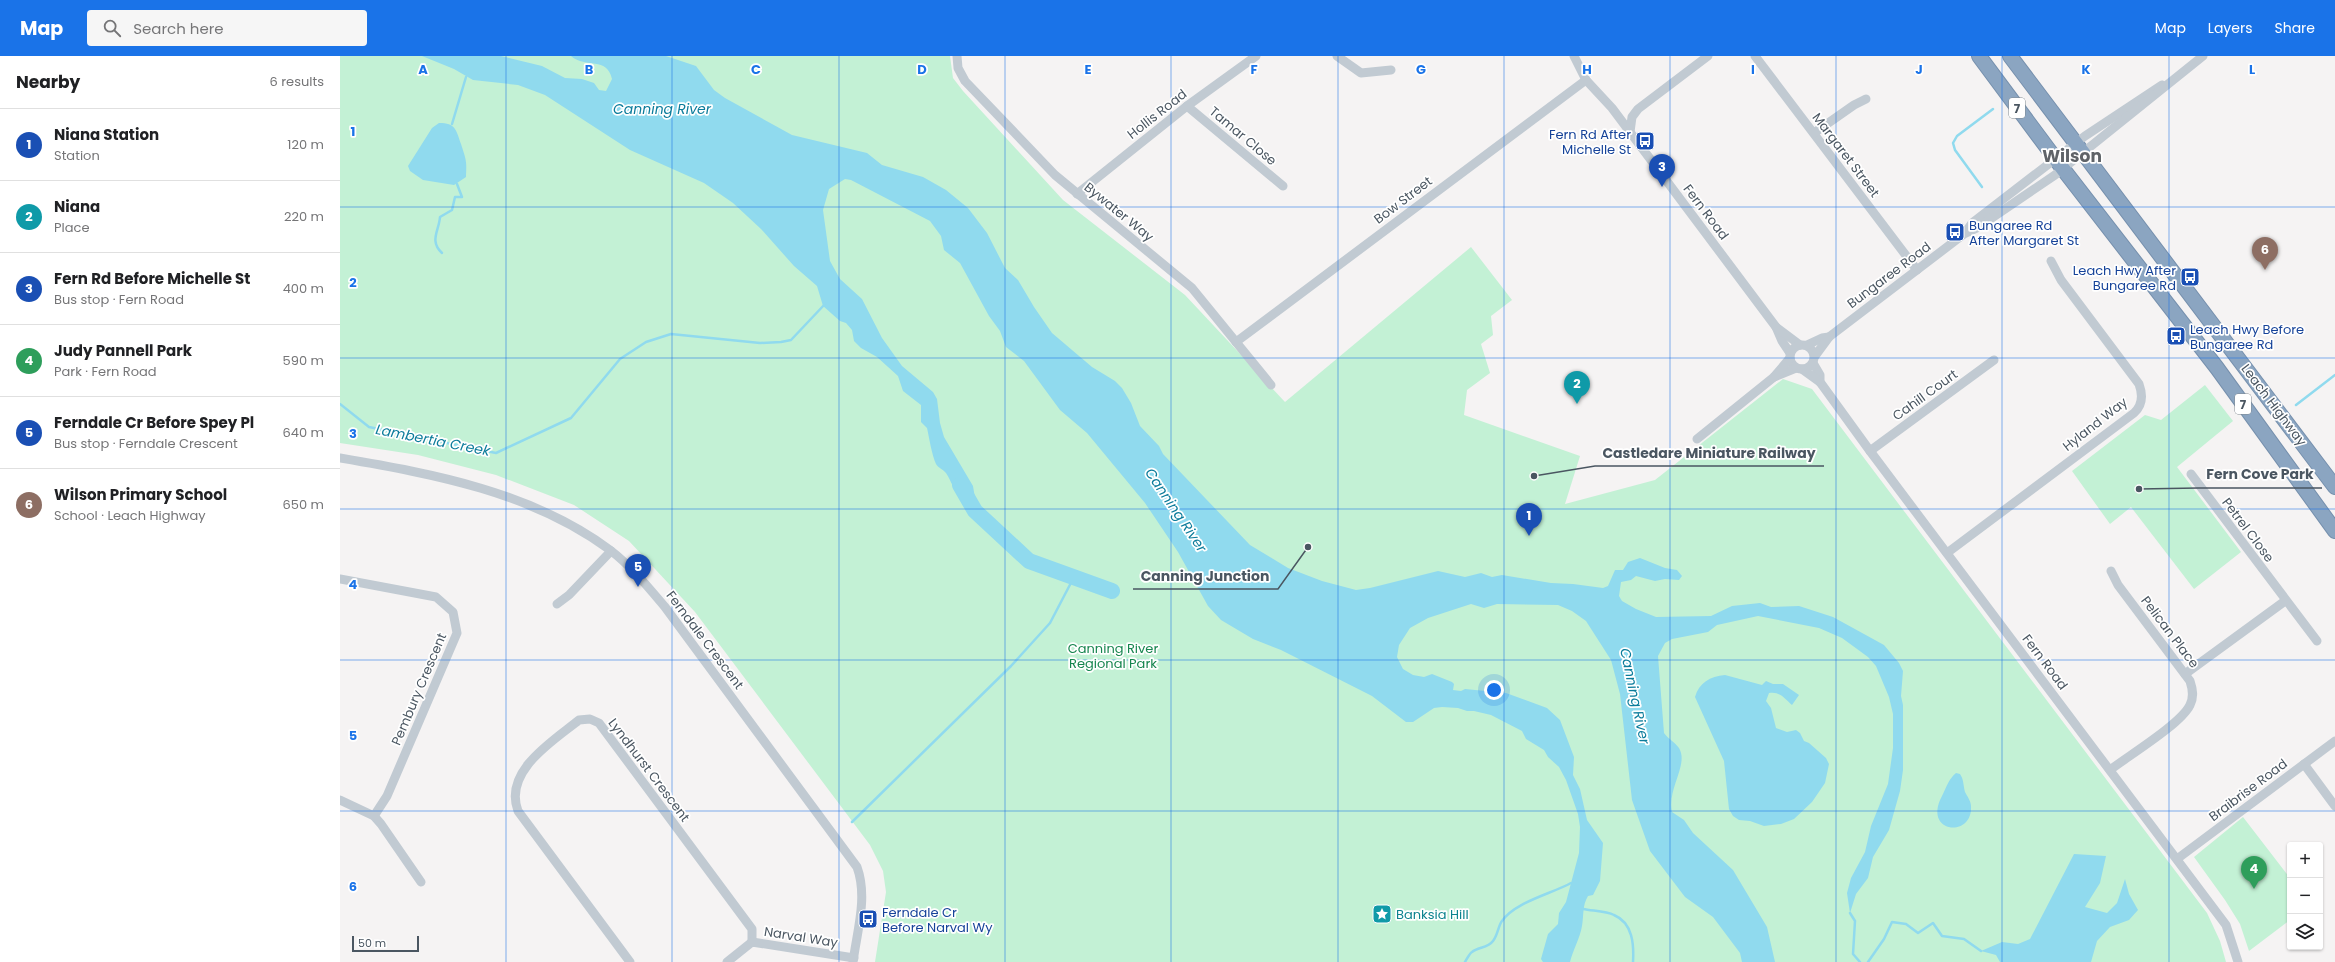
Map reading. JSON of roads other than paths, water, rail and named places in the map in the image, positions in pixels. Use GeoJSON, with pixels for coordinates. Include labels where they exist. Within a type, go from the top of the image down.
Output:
{"type":"FeatureCollection","features":[{"type":"Feature","properties":{"kind":"highway","name":"Leach Highway"},"geometry":{"type":"LineString","coordinates":[[1979,56],[2059,164],[2217,368],[2335,531]]}},
{"type":"Feature","properties":{"kind":"highway","name":"Leach Highway"},"geometry":{"type":"LineString","coordinates":[[2010,56],[2335,487]]}},
{"type":"Feature","properties":{"kind":"street","name":"Bywater Way"},"geometry":{"type":"LineString","coordinates":[[957,56],[958,68],[965,81],[1055,175],[1192,288],[1271,385]]}},
{"type":"Feature","properties":{"kind":"street","name":"Hollis Road"},"geometry":{"type":"LineString","coordinates":[[1077,194],[1187,106],[1256,56]]}},
{"type":"Feature","properties":{"kind":"street"},"geometry":{"type":"LineString","coordinates":[[1337,56],[1361,73],[1391,70]]}},
{"type":"Feature","properties":{"kind":"street","name":"Fern Road"},"geometry":{"type":"LineString","coordinates":[[1574,56],[1586,80],[1612,108],[1776,327],[1790,355]]}},
{"type":"Feature","properties":{"kind":"street"},"geometry":{"type":"LineString","coordinates":[[1630,132],[1632,117],[1638,109],[1708,56]]}},
{"type":"Feature","properties":{"kind":"street","name":"Margaret Street"},"geometry":{"type":"LineString","coordinates":[[1755,56],[1917,270]]}},
{"type":"Feature","properties":{"kind":"street","name":"Bungaree Road"},"geometry":{"type":"LineString","coordinates":[[1814,359],[1829,337],[1964,234],[1972,223],[2059,164],[2161,91],[2169,82],[2203,56]]}},
{"type":"Feature","properties":{"kind":"street","name":"Bow Street"},"geometry":{"type":"LineString","coordinates":[[1236,342],[1586,80]]}},
{"type":"Feature","properties":{"kind":"street"},"geometry":{"type":"LineString","coordinates":[[1814,133],[1854,105],[1866,99]]}},
{"type":"Feature","properties":{"kind":"street","name":"Tamar Close"},"geometry":{"type":"LineString","coordinates":[[1187,106],[1283,186]]}},
{"type":"Feature","properties":{"kind":"street","name":"Hyland Way"},"geometry":{"type":"LineString","coordinates":[[1947,553],[2134,413],[2141,403],[2142,394],[2139,384],[2061,280],[2051,261]]}},
{"type":"Feature","properties":{"kind":"street","name":"Fern Road"},"geometry":{"type":"LineString","coordinates":[[1776,327],[1803,345]]}},
{"type":"Feature","properties":{"kind":"street","name":"Bungaree Road"},"geometry":{"type":"LineString","coordinates":[[1803,345],[1829,337]]}},
{"type":"Feature","properties":{"kind":"street"},"geometry":{"type":"LineString","coordinates":[[1696,439],[1774,377],[1790,355],[1803,345],[1812,349],[1814,359],[1809,368],[1799,369],[1774,377]]}},
{"type":"Feature","properties":{"kind":"street"},"geometry":{"type":"LineString","coordinates":[[1790,355],[1799,369]]}},
{"type":"Feature","properties":{"kind":"street","name":"Fern Road"},"geometry":{"type":"LineString","coordinates":[[1814,359],[1820,375],[1820,382]]}},
{"type":"Feature","properties":{"kind":"street","name":"Cahill Court"},"geometry":{"type":"LineString","coordinates":[[1870,451],[1994,360]]}},
{"type":"Feature","properties":{"kind":"street","name":"Fern Road"},"geometry":{"type":"LineString","coordinates":[[1799,369],[1820,382],[1870,451],[2226,925],[2238,962]]}},
{"type":"Feature","properties":{"kind":"street","name":"Ferndale Crescent"},"geometry":{"type":"LineString","coordinates":[[340,461],[439,477],[504,496],[565,521],[611,551],[640,578],[665,607],[857,867],[860,876],[862,894],[854,960]]}},
{"type":"Feature","properties":{"kind":"street","name":"Petrel Close"},"geometry":{"type":"LineString","coordinates":[[2191,474],[2316,641]]}},
{"type":"Feature","properties":{"kind":"street"},"geometry":{"type":"LineString","coordinates":[[558,604],[569,595],[611,551]]}},
{"type":"Feature","properties":{"kind":"street","name":"Pelican Place"},"geometry":{"type":"LineString","coordinates":[[2110,770],[2180,717],[2190,706],[2194,693],[2190,681],[2118,585],[2111,571]]}},
{"type":"Feature","properties":{"kind":"street","name":"Pembury Crescent"},"geometry":{"type":"LineString","coordinates":[[340,579],[436,597],[453,612],[457,633],[387,796],[374,816]]}},
{"type":"Feature","properties":{"kind":"street"},"geometry":{"type":"LineString","coordinates":[[2185,674],[2285,601]]}},
{"type":"Feature","properties":{"kind":"street","name":"Lyndhurst Crescent"},"geometry":{"type":"LineString","coordinates":[[630,962],[518,811],[514,802],[516,789],[529,762],[579,720],[590,719],[599,723],[752,929],[752,942]]}},
{"type":"Feature","properties":{"kind":"street","name":"Braibrise Road"},"geometry":{"type":"LineString","coordinates":[[2177,860],[2335,741]]}},
{"type":"Feature","properties":{"kind":"street"},"geometry":{"type":"LineString","coordinates":[[2304,764],[2335,806]]}},
{"type":"Feature","properties":{"kind":"street"},"geometry":{"type":"LineString","coordinates":[[340,800],[374,816],[402,851],[422,882]]}},
{"type":"Feature","properties":{"kind":"street","name":"Narval Way"},"geometry":{"type":"LineString","coordinates":[[727,962],[752,942],[854,960]]}},
{"type":"Feature","properties":{"kind":"water","name":"Canning River"},"geometry":{"type":"Polygon","coordinates":[[[422,56],[501,56],[542,66],[565,78],[582,79],[594,83],[599,90],[606,91],[612,79],[606,68],[601,65],[577,60],[571,56],[666,56],[696,66],[714,90],[725,98],[792,135],[867,153],[882,165],[923,177],[946,190],[968,208],[987,233],[1005,268],[1018,280],[1052,333],[1092,367],[1115,381],[1122,388],[1131,403],[1140,426],[1159,446],[1163,454],[1250,545],[1288,568],[1322,581],[1356,590],[1370,588],[1438,571],[1465,577],[1481,573],[1492,577],[1502,575],[1551,583],[1603,588],[1608,586],[1615,570],[1623,570],[1628,562],[1640,558],[1665,568],[1677,570],[1682,576],[1679,580],[1665,579],[1655,581],[1636,576],[1631,580],[1621,582],[1619,596],[1622,601],[1636,609],[1656,617],[1711,616],[1732,606],[1760,603],[1771,607],[1799,606],[1833,617],[1884,645],[1899,663],[1903,671],[1901,696],[1903,705],[1903,770],[1900,791],[1889,830],[1873,857],[1868,878],[1856,894],[1850,913],[1847,893],[1851,878],[1865,852],[1871,826],[1888,784],[1893,748],[1893,714],[1889,697],[1876,666],[1868,657],[1842,638],[1819,628],[1758,616],[1717,625],[1708,632],[1672,639],[1665,643],[1658,656],[1664,733],[1679,748],[1681,755],[1680,769],[1672,794],[1672,812],[1684,820],[1693,833],[1733,870],[1767,927],[1775,962],[1742,962],[1740,953],[1713,917],[1685,897],[1650,851],[1632,800],[1620,694],[1611,660],[1586,621],[1572,611],[1558,605],[1497,604],[1484,608],[1471,604],[1428,618],[1410,628],[1399,645],[1397,657],[1403,669],[1413,675],[1424,677],[1432,674],[1452,682],[1454,684],[1453,690],[1461,691],[1465,689],[1506,693],[1547,708],[1560,720],[1574,757],[1573,775],[1580,789],[1587,820],[1603,843],[1600,881],[1593,895],[1588,896],[1586,900],[1581,930],[1570,962],[1543,962],[1541,959],[1548,934],[1558,924],[1559,913],[1566,902],[1579,853],[1580,827],[1578,814],[1566,780],[1559,767],[1548,757],[1544,750],[1526,739],[1522,731],[1491,715],[1458,708],[1442,707],[1434,708],[1413,722],[1406,722],[1372,696],[1281,650],[1253,639],[1221,620],[1208,606],[1178,552],[1145,503],[1087,433],[1060,410],[1024,361],[1006,347],[1000,331],[989,316],[960,263],[944,250],[941,236],[930,221],[851,180],[845,179],[829,189],[823,210],[830,261],[840,279],[862,299],[882,338],[902,366],[933,392],[937,399],[940,423],[944,437],[973,486],[975,498],[970,503],[957,494],[946,473],[936,464],[927,428],[921,422],[921,405],[903,391],[898,376],[877,357],[861,348],[854,341],[852,330],[846,323],[840,321],[823,306],[817,286],[794,266],[761,229],[733,203],[704,183],[630,150],[545,95],[518,85],[473,80],[454,69],[422,56]]]}},
{"type":"Feature","properties":{"kind":"water"},"geometry":{"type":"Polygon","coordinates":[[[439,123],[449,124],[454,128],[458,135],[465,157],[466,177],[454,185],[423,180],[410,171],[408,166],[432,128],[439,123]]]}},
{"type":"Feature","properties":{"kind":"water"},"geometry":{"type":"Polygon","coordinates":[[[1725,675],[1762,685],[1766,681],[1773,684],[1783,684],[1799,695],[1792,705],[1779,694],[1769,693],[1766,701],[1771,708],[1776,728],[1787,732],[1796,730],[1800,733],[1804,741],[1809,743],[1826,758],[1829,764],[1825,783],[1812,802],[1794,819],[1781,824],[1764,826],[1750,821],[1739,820],[1733,816],[1729,809],[1724,761],[1695,697],[1699,688],[1706,681],[1725,675]]]}},
{"type":"Feature","properties":{"kind":"water"},"geometry":{"type":"Polygon","coordinates":[[[1956,773],[1960,774],[1963,780],[1965,792],[1970,800],[1970,817],[1964,824],[1957,827],[1950,827],[1943,824],[1938,818],[1938,808],[1948,783],[1956,773]]]}},
{"type":"Feature","properties":{"kind":"water"},"geometry":{"type":"Polygon","coordinates":[[[2074,854],[2106,856],[2100,883],[2085,907],[2107,913],[2117,903],[2125,879],[2129,894],[2138,910],[2129,920],[2110,927],[2097,941],[2091,962],[2000,962],[1996,955],[1981,951],[2002,942],[2018,944],[2030,939],[2074,854]]]}},
{"type":"Feature","properties":{"kind":"waterway"},"geometry":{"type":"LineString","coordinates":[[452,124],[466,77]]}},
{"type":"Feature","properties":{"kind":"waterway"},"geometry":{"type":"LineString","coordinates":[[1982,187],[1955,150],[1953,143],[1957,136],[1993,109]]}},
{"type":"Feature","properties":{"kind":"waterway"},"geometry":{"type":"LineString","coordinates":[[442,253],[438,249],[435,240],[440,217],[452,210],[455,197],[462,197],[457,184]]}},
{"type":"Feature","properties":{"kind":"waterway","name":"Lambertia Creek"},"geometry":{"type":"LineString","coordinates":[[340,404],[369,427],[496,453],[571,418],[620,359],[646,342],[671,334],[760,343],[791,340],[825,304]]}},
{"type":"Feature","properties":{"kind":"waterway"},"geometry":{"type":"LineString","coordinates":[[2296,405],[2335,375]]}},
{"type":"Feature","properties":{"kind":"waterway"},"geometry":{"type":"LineString","coordinates":[[960,485],[975,511],[1029,561],[1112,591]]}},
{"type":"Feature","properties":{"kind":"waterway"},"geometry":{"type":"LineString","coordinates":[[852,822],[1011,666],[1050,623],[1074,577]]}},
{"type":"Feature","properties":{"kind":"waterway"},"geometry":{"type":"LineString","coordinates":[[1465,962],[1472,952],[1493,941],[1502,921],[1508,914],[1534,899],[1571,883]]}},
{"type":"Feature","properties":{"kind":"waterway"},"geometry":{"type":"LineString","coordinates":[[1583,909],[1611,914],[1625,923],[1631,935],[1633,962]]}},
{"type":"Feature","properties":{"kind":"waterway"},"geometry":{"type":"LineString","coordinates":[[1850,913],[1855,921],[1853,954],[1860,962]]}},
{"type":"Feature","properties":{"kind":"waterway"},"geometry":{"type":"LineString","coordinates":[[1868,962],[1884,939],[1892,922],[1906,924],[1918,933],[1933,923],[1942,936],[1964,939],[1981,951]]}},
{"type":"Feature","properties":{"kind":"place","name":"Fern Rd After Michelle St"},"geometry":{"type":"Point","coordinates":[1645,141]}},
{"type":"Feature","properties":{"kind":"place","name":"Fern Rd Before Michelle St"},"geometry":{"type":"Point","coordinates":[1662,187]}},
{"type":"Feature","properties":{"kind":"place","name":"Bungaree Rd After Margaret St"},"geometry":{"type":"Point","coordinates":[1955,232]}},
{"type":"Feature","properties":{"kind":"place","name":"Wilson Primary School"},"geometry":{"type":"Point","coordinates":[2265,270]}},
{"type":"Feature","properties":{"kind":"place","name":"Leach Hwy After Bungaree Rd"},"geometry":{"type":"Point","coordinates":[2190,277]}},
{"type":"Feature","properties":{"kind":"place","name":"Leach Hwy Before Bungaree Rd"},"geometry":{"type":"Point","coordinates":[2176,336]}},
{"type":"Feature","properties":{"kind":"place","name":"Niana"},"geometry":{"type":"Point","coordinates":[1577,404]}},
{"type":"Feature","properties":{"kind":"place","name":"Castledare Miniature Railway"},"geometry":{"type":"Point","coordinates":[1534,476]}},
{"type":"Feature","properties":{"kind":"place","name":"Fern Cove Park"},"geometry":{"type":"Point","coordinates":[2139,489]}},
{"type":"Feature","properties":{"kind":"place","name":"Niana Station"},"geometry":{"type":"Point","coordinates":[1529,536]}},
{"type":"Feature","properties":{"kind":"place","name":"Canning Junction"},"geometry":{"type":"Point","coordinates":[1308,547]}},
{"type":"Feature","properties":{"kind":"place","name":"Ferndale Cr Before Spey Pl"},"geometry":{"type":"Point","coordinates":[638,587]}},
{"type":"Feature","properties":{"kind":"place","name":"Judy Pannell Park"},"geometry":{"type":"Point","coordinates":[2254,889]}},
{"type":"Feature","properties":{"kind":"place","name":"Banksia Hill"},"geometry":{"type":"Point","coordinates":[1382,914]}},
{"type":"Feature","properties":{"kind":"place","name":"Ferndale Cr Before Narval Wy"},"geometry":{"type":"Point","coordinates":[868,919]}},
{"type":"Feature","properties":{"kind":"district","name":"Wilson"},"geometry":{"type":"Point","coordinates":[2072,156]}},
{"type":"Feature","properties":{"kind":"park label","name":"Canning River Regional Park"},"geometry":{"type":"Point","coordinates":[1113,656]}}]}
